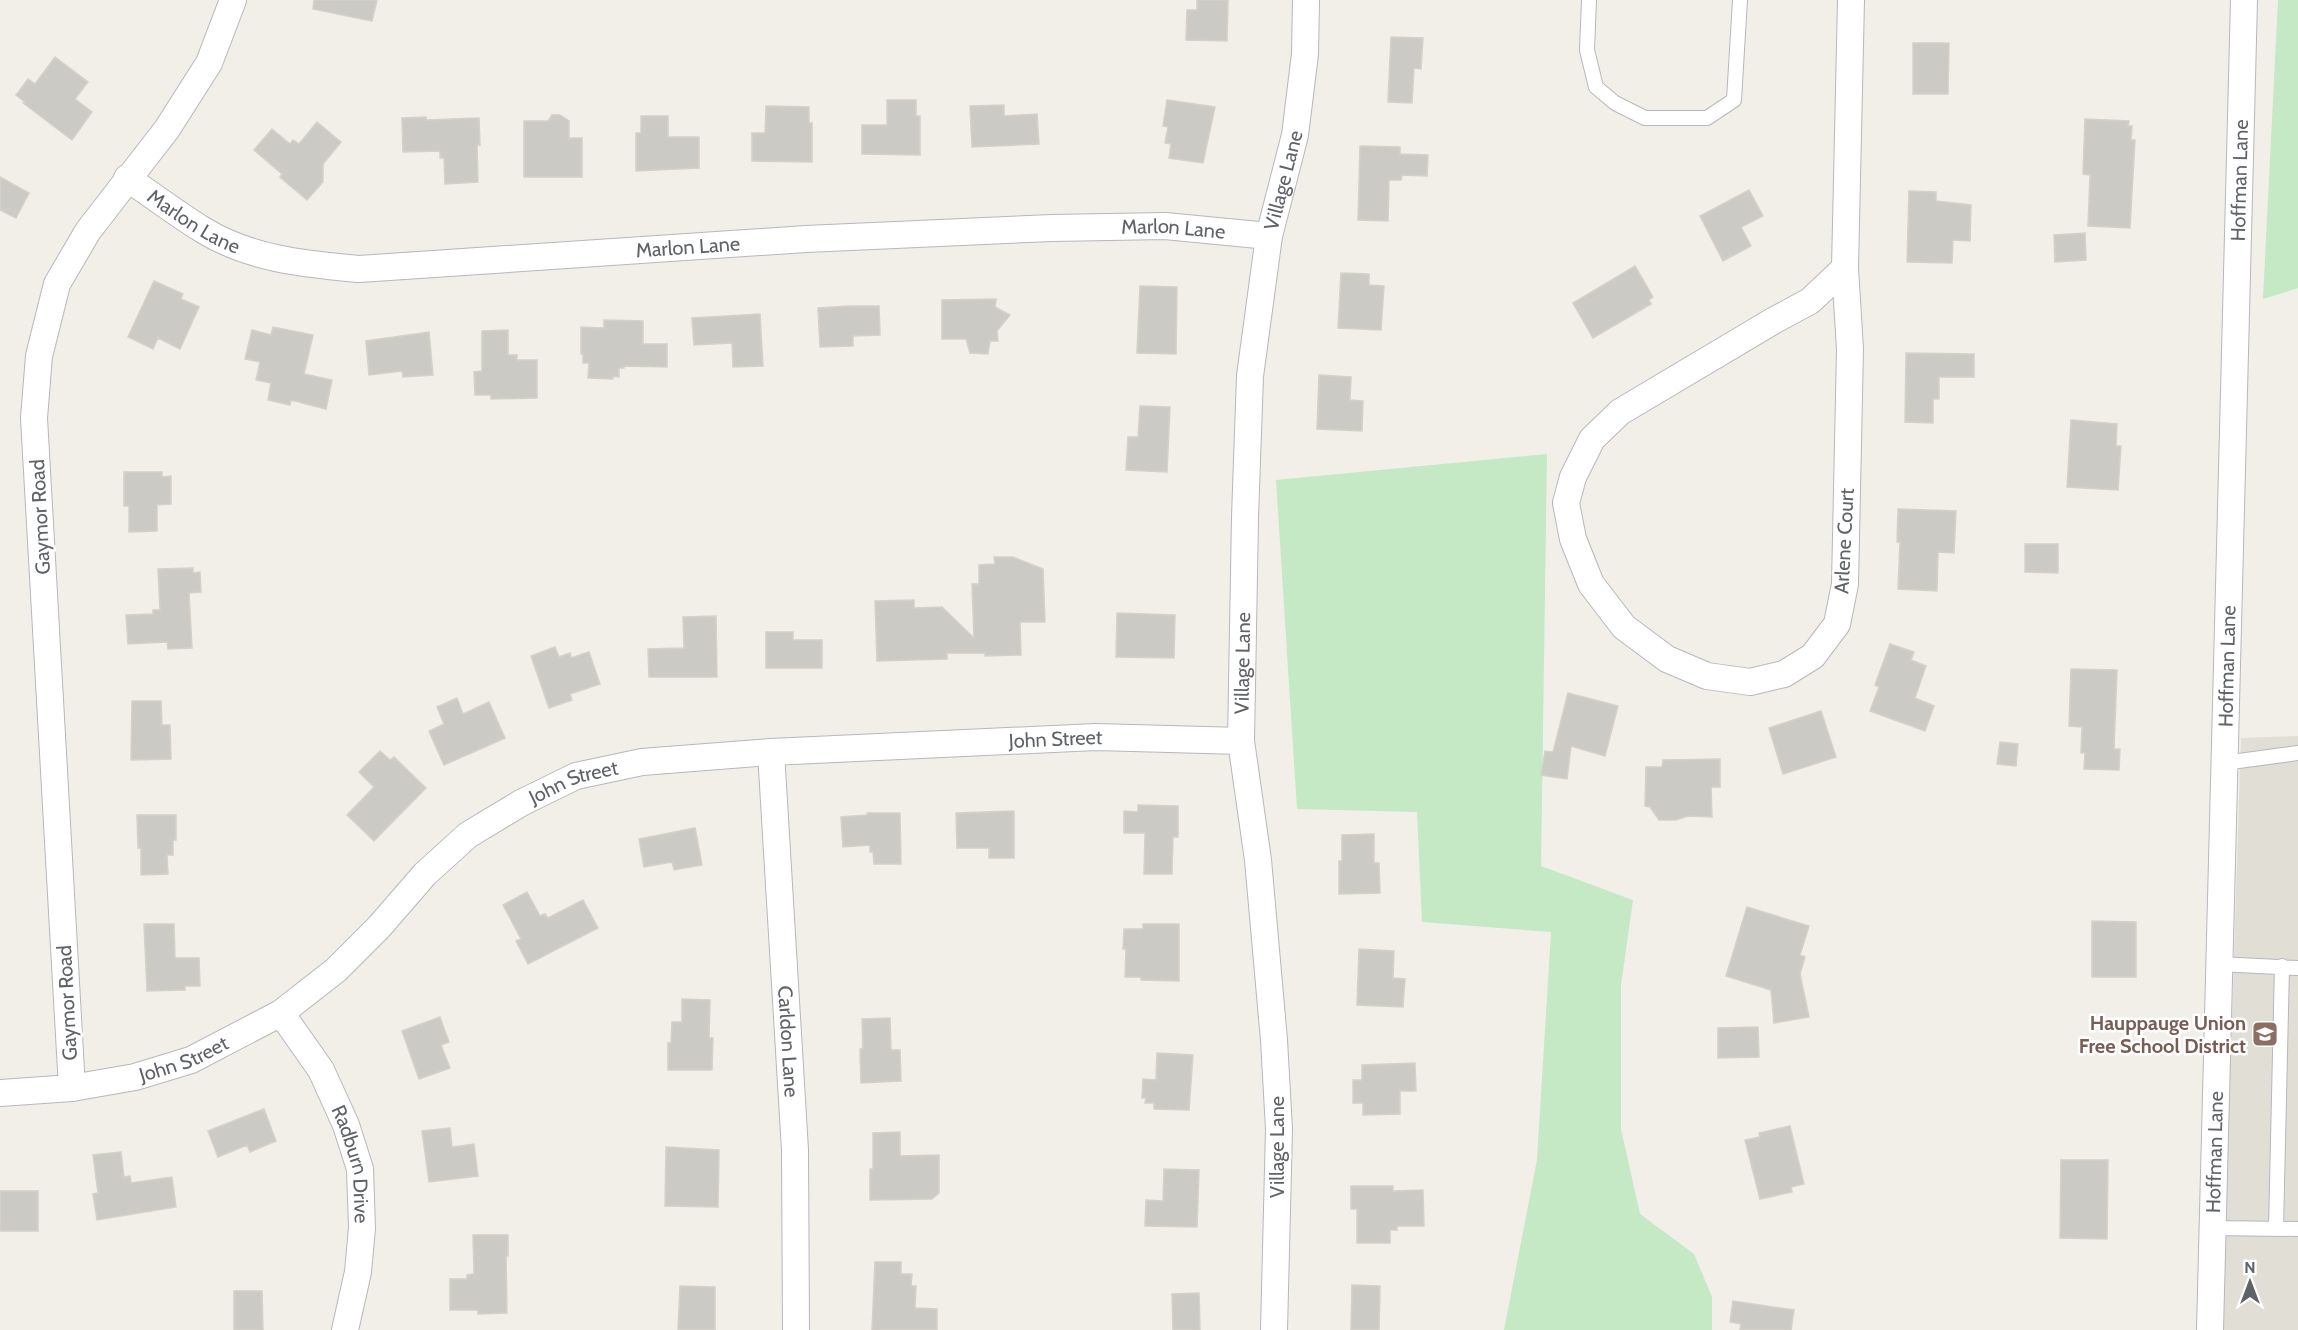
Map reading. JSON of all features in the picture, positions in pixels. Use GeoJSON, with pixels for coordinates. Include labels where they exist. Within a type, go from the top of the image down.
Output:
{"type":"FeatureCollection","features":[{"type":"Feature","properties":{"kind":"street","name":"Gaymor Road"},"geometry":{"type":"LineString","coordinates":[[72,1089],[34,418],[39,356],[57,284],[88,231],[127,177],[166,129],[209,63],[233,0]]}},
{"type":"Feature","properties":{"kind":"street","name":"Village Lane"},"geometry":{"type":"LineString","coordinates":[[1274,1330],[1279,1129],[1274,1040],[1258,860],[1241,741],[1245,517],[1250,376],[1269,236],[1295,135],[1305,54],[1306,0]]}},
{"type":"Feature","properties":{"kind":"street","name":"Arlene Court"},"geometry":{"type":"LineString","coordinates":[[1845,268],[1810,302],[1773,321],[1620,412],[1592,439],[1573,477],[1566,503],[1573,539],[1591,584],[1624,627],[1667,659],[1707,676],[1749,682],[1784,674],[1813,656],[1837,624],[1845,584],[1850,372],[1845,268],[1851,0]]}},
{"type":"Feature","properties":{"kind":"street","name":"Hoffman Lane"},"geometry":{"type":"LineString","coordinates":[[2210,1330],[2244,0]]}},
{"type":"Feature","properties":{"kind":"street","name":"Marlon Lane"},"geometry":{"type":"LineString","coordinates":[[127,177],[204,231],[251,252],[299,263],[359,269],[806,240],[1052,228],[1165,226],[1269,236]]}},
{"type":"Feature","properties":{"kind":"street","name":"John Street"},"geometry":{"type":"LineString","coordinates":[[0,1093],[72,1089],[135,1077],[191,1060],[281,1013],[336,970],[379,927],[425,874],[468,835],[520,803],[576,776],[642,762],[771,752],[1096,737],[1241,741]]}},
{"type":"Feature","properties":{"kind":"street","name":"Carldon Lane"},"geometry":{"type":"LineString","coordinates":[[771,752],[795,1150],[796,1330]]}},
{"type":"Feature","properties":{"kind":"street","name":"Radburn Drive"},"geometry":{"type":"LineString","coordinates":[[281,1013],[321,1070],[346,1125],[360,1169],[362,1228],[358,1272],[345,1330]]}},
{"type":"Feature","properties":{"kind":"lane"},"geometry":{"type":"LineString","coordinates":[[1589,0],[1587,50],[1596,87],[1615,103],[1645,118],[1707,118],[1734,100],[1740,0]]}},
{"type":"Feature","properties":{"kind":"lane"},"geometry":{"type":"LineString","coordinates":[[2224,763],[2298,753]]}},
{"type":"Feature","properties":{"kind":"lane"},"geometry":{"type":"LineString","coordinates":[[2219,964],[2298,968]]}},
{"type":"Feature","properties":{"kind":"lane"},"geometry":{"type":"LineString","coordinates":[[2276,1228],[2282,966]]}},
{"type":"Feature","properties":{"kind":"lane"},"geometry":{"type":"LineString","coordinates":[[2212,1228],[2298,1228]]}},
{"type":"Feature","properties":{"kind":"shaded area","name":"Hauppauge Union Free School District"},"geometry":{"type":"Polygon","coordinates":[[[2298,736],[2298,1330],[2222,1330],[2241,738],[2298,736]]]}},
{"type":"Feature","properties":{"kind":"green space"},"geometry":{"type":"Polygon","coordinates":[[[2278,0],[2298,0],[2298,288],[2263,299],[2278,0]]]}},
{"type":"Feature","properties":{"kind":"green space"},"geometry":{"type":"Polygon","coordinates":[[[1547,454],[1541,866],[1633,900],[1621,985],[1621,1129],[1640,1214],[1694,1254],[1712,1297],[1712,1330],[1504,1330],[1537,1160],[1551,932],[1422,922],[1417,812],[1297,809],[1276,480],[1547,454]]]}},
{"type":"Feature","properties":{"kind":"building"},"geometry":{"type":"Polygon","coordinates":[[[314,0],[377,0],[372,21],[313,9],[314,0]]]}},
{"type":"Feature","properties":{"kind":"building"},"geometry":{"type":"Polygon","coordinates":[[[1197,0],[1228,0],[1227,41],[1186,40],[1187,10],[1197,10],[1197,0]]]}},
{"type":"Feature","properties":{"kind":"building"},"geometry":{"type":"Polygon","coordinates":[[[1391,37],[1423,38],[1421,69],[1414,68],[1412,103],[1388,102],[1391,37]]]}},
{"type":"Feature","properties":{"kind":"building"},"geometry":{"type":"Polygon","coordinates":[[[1913,43],[1949,43],[1948,94],[1913,94],[1913,43]]]}},
{"type":"Feature","properties":{"kind":"building"},"geometry":{"type":"Polygon","coordinates":[[[55,57],[88,82],[75,99],[92,112],[72,140],[23,103],[25,102],[16,95],[28,79],[35,84],[55,57]]]}},
{"type":"Feature","properties":{"kind":"building"},"geometry":{"type":"Polygon","coordinates":[[[887,100],[916,100],[916,116],[920,116],[920,155],[862,154],[862,125],[887,125],[887,100]]]}},
{"type":"Feature","properties":{"kind":"building"},"geometry":{"type":"Polygon","coordinates":[[[1167,100],[1215,107],[1203,163],[1169,158],[1171,144],[1165,143],[1168,127],[1163,126],[1167,100]]]}},
{"type":"Feature","properties":{"kind":"building"},"geometry":{"type":"Polygon","coordinates":[[[1004,105],[1004,116],[1037,114],[1039,144],[972,147],[970,106],[1004,105]]]}},
{"type":"Feature","properties":{"kind":"building"},"geometry":{"type":"Polygon","coordinates":[[[766,106],[809,107],[809,123],[812,123],[812,162],[752,161],[752,133],[765,133],[766,106]]]}},
{"type":"Feature","properties":{"kind":"building"},"geometry":{"type":"Polygon","coordinates":[[[552,115],[560,115],[569,121],[569,138],[582,138],[582,177],[524,177],[524,121],[548,121],[552,115]]]}},
{"type":"Feature","properties":{"kind":"building"},"geometry":{"type":"Polygon","coordinates":[[[641,116],[668,116],[668,137],[699,137],[699,168],[636,171],[636,133],[641,133],[641,116]]]}},
{"type":"Feature","properties":{"kind":"building"},"geometry":{"type":"Polygon","coordinates":[[[426,117],[426,120],[479,118],[478,182],[445,184],[444,158],[440,158],[440,151],[403,152],[402,118],[426,117]]]}},
{"type":"Feature","properties":{"kind":"building"},"geometry":{"type":"Polygon","coordinates":[[[2085,119],[2129,121],[2128,126],[2132,126],[2131,140],[2135,140],[2130,228],[2088,226],[2090,175],[2083,174],[2085,119]]]}},
{"type":"Feature","properties":{"kind":"building"},"geometry":{"type":"Polygon","coordinates":[[[317,122],[341,142],[323,164],[323,182],[307,200],[254,150],[272,129],[290,144],[293,140],[299,144],[317,122]]]}},
{"type":"Feature","properties":{"kind":"building"},"geometry":{"type":"Polygon","coordinates":[[[1360,146],[1400,147],[1400,154],[1428,155],[1427,176],[1402,175],[1401,180],[1389,180],[1388,221],[1358,220],[1360,146]]]}},
{"type":"Feature","properties":{"kind":"building"},"geometry":{"type":"Polygon","coordinates":[[[0,177],[29,193],[16,218],[0,210],[0,177]]]}},
{"type":"Feature","properties":{"kind":"building"},"geometry":{"type":"Polygon","coordinates":[[[1749,190],[1763,216],[1741,227],[1751,246],[1723,261],[1700,216],[1749,190]]]}},
{"type":"Feature","properties":{"kind":"building"},"geometry":{"type":"Polygon","coordinates":[[[1909,191],[1936,192],[1936,201],[1971,205],[1970,241],[1953,240],[1952,263],[1907,262],[1909,191]]]}},
{"type":"Feature","properties":{"kind":"building"},"geometry":{"type":"Polygon","coordinates":[[[2085,233],[2086,260],[2055,262],[2054,235],[2085,233]]]}},
{"type":"Feature","properties":{"kind":"building"},"geometry":{"type":"Polygon","coordinates":[[[1635,266],[1653,297],[1649,300],[1651,304],[1593,338],[1573,303],[1635,266]]]}},
{"type":"Feature","properties":{"kind":"building"},"geometry":{"type":"Polygon","coordinates":[[[1341,273],[1369,274],[1369,285],[1384,286],[1381,330],[1338,328],[1341,273]]]}},
{"type":"Feature","properties":{"kind":"building"},"geometry":{"type":"Polygon","coordinates":[[[154,281],[183,294],[181,299],[199,307],[180,349],[158,338],[153,349],[128,337],[154,281]]]}},
{"type":"Feature","properties":{"kind":"building"},"geometry":{"type":"Polygon","coordinates":[[[1140,286],[1177,287],[1176,354],[1137,353],[1140,286]]]}},
{"type":"Feature","properties":{"kind":"building"},"geometry":{"type":"Polygon","coordinates":[[[996,299],[995,307],[1010,315],[997,331],[998,341],[990,341],[988,354],[970,353],[966,339],[942,339],[942,300],[996,299]]]}},
{"type":"Feature","properties":{"kind":"building"},"geometry":{"type":"Polygon","coordinates":[[[879,306],[880,335],[853,336],[853,346],[820,347],[818,308],[879,306]]]}},
{"type":"Feature","properties":{"kind":"building"},"geometry":{"type":"Polygon","coordinates":[[[760,314],[763,366],[733,367],[732,343],[694,345],[692,318],[760,314]]]}},
{"type":"Feature","properties":{"kind":"building"},"geometry":{"type":"Polygon","coordinates":[[[604,320],[643,321],[643,344],[667,344],[667,367],[624,366],[624,368],[619,368],[619,377],[613,376],[613,379],[588,378],[589,363],[583,363],[583,354],[581,354],[581,327],[604,328],[604,320]]]}},
{"type":"Feature","properties":{"kind":"building"},"geometry":{"type":"Polygon","coordinates":[[[273,327],[313,335],[304,374],[332,380],[326,409],[291,400],[290,405],[268,400],[271,383],[256,380],[260,362],[245,359],[252,330],[271,335],[273,327]]]}},
{"type":"Feature","properties":{"kind":"building"},"geometry":{"type":"Polygon","coordinates":[[[508,330],[508,355],[517,355],[517,360],[537,360],[537,398],[491,399],[491,395],[475,395],[474,372],[482,371],[482,331],[508,330]]]}},
{"type":"Feature","properties":{"kind":"building"},"geometry":{"type":"Polygon","coordinates":[[[429,332],[433,375],[403,377],[402,371],[369,375],[366,341],[429,332]]]}},
{"type":"Feature","properties":{"kind":"building"},"geometry":{"type":"Polygon","coordinates":[[[1906,353],[1974,354],[1974,377],[1939,377],[1939,399],[1933,399],[1933,423],[1905,422],[1906,353]]]}},
{"type":"Feature","properties":{"kind":"building"},"geometry":{"type":"Polygon","coordinates":[[[1319,375],[1351,377],[1350,400],[1363,401],[1362,431],[1317,429],[1319,375]]]}},
{"type":"Feature","properties":{"kind":"building"},"geometry":{"type":"Polygon","coordinates":[[[1140,406],[1170,407],[1167,472],[1126,470],[1128,437],[1138,437],[1140,406]]]}},
{"type":"Feature","properties":{"kind":"building"},"geometry":{"type":"Polygon","coordinates":[[[2071,420],[2117,424],[2116,446],[2121,446],[2118,490],[2067,487],[2071,420]]]}},
{"type":"Feature","properties":{"kind":"building"},"geometry":{"type":"Polygon","coordinates":[[[124,472],[162,472],[162,477],[171,476],[171,504],[157,505],[157,531],[129,532],[129,506],[124,506],[124,472]]]}},
{"type":"Feature","properties":{"kind":"building"},"geometry":{"type":"Polygon","coordinates":[[[1898,509],[1956,511],[1954,553],[1938,552],[1937,591],[1898,589],[1900,542],[1897,542],[1898,509]]]}},
{"type":"Feature","properties":{"kind":"building"},"geometry":{"type":"Polygon","coordinates":[[[2025,544],[2058,544],[2058,573],[2025,572],[2025,544]]]}},
{"type":"Feature","properties":{"kind":"building"},"geometry":{"type":"Polygon","coordinates":[[[994,557],[1013,557],[1043,569],[1045,622],[1020,622],[1021,655],[985,656],[985,653],[947,653],[947,659],[877,661],[875,601],[914,600],[914,608],[942,607],[974,638],[972,584],[979,584],[979,565],[995,564],[994,557]]]}},
{"type":"Feature","properties":{"kind":"building"},"geometry":{"type":"Polygon","coordinates":[[[193,568],[193,573],[200,572],[201,592],[189,593],[192,648],[168,649],[167,642],[128,644],[126,615],[153,614],[153,610],[160,610],[158,569],[193,568]]]}},
{"type":"Feature","properties":{"kind":"building"},"geometry":{"type":"Polygon","coordinates":[[[1117,613],[1175,615],[1174,658],[1116,657],[1117,613]]]}},
{"type":"Feature","properties":{"kind":"building"},"geometry":{"type":"Polygon","coordinates":[[[716,616],[717,677],[649,677],[648,649],[684,648],[683,617],[716,616]]]}},
{"type":"Feature","properties":{"kind":"building"},"geometry":{"type":"Polygon","coordinates":[[[766,632],[793,632],[793,640],[822,640],[822,668],[766,668],[766,632]]]}},
{"type":"Feature","properties":{"kind":"building"},"geometry":{"type":"Polygon","coordinates":[[[1890,644],[1914,652],[1911,660],[1926,666],[1915,698],[1934,706],[1925,731],[1870,711],[1879,687],[1875,685],[1890,644]]]}},
{"type":"Feature","properties":{"kind":"building"},"geometry":{"type":"Polygon","coordinates":[[[555,647],[559,657],[570,653],[571,658],[589,652],[600,684],[570,694],[572,700],[549,708],[531,656],[555,647]]]}},
{"type":"Feature","properties":{"kind":"building"},"geometry":{"type":"Polygon","coordinates":[[[2071,669],[2117,670],[2114,749],[2120,749],[2119,770],[2084,769],[2085,753],[2081,753],[2082,727],[2069,726],[2071,669]]]}},
{"type":"Feature","properties":{"kind":"building"},"geometry":{"type":"Polygon","coordinates":[[[1568,693],[1618,706],[1605,756],[1571,746],[1567,779],[1541,775],[1545,751],[1553,752],[1568,693]]]}},
{"type":"Feature","properties":{"kind":"building"},"geometry":{"type":"Polygon","coordinates":[[[457,698],[463,714],[489,702],[505,738],[444,765],[429,731],[444,724],[437,707],[457,698]]]}},
{"type":"Feature","properties":{"kind":"building"},"geometry":{"type":"Polygon","coordinates":[[[132,701],[161,701],[162,725],[170,725],[171,759],[131,760],[132,701]]]}},
{"type":"Feature","properties":{"kind":"building"},"geometry":{"type":"Polygon","coordinates":[[[1821,711],[1836,757],[1783,774],[1769,728],[1821,711]]]}},
{"type":"Feature","properties":{"kind":"building"},"geometry":{"type":"Polygon","coordinates":[[[2000,742],[2018,744],[2016,766],[1997,764],[2000,742]]]}},
{"type":"Feature","properties":{"kind":"building"},"geometry":{"type":"Polygon","coordinates":[[[380,751],[390,760],[394,757],[426,788],[374,841],[347,815],[374,787],[359,772],[380,751]]]}},
{"type":"Feature","properties":{"kind":"building"},"geometry":{"type":"Polygon","coordinates":[[[1720,759],[1720,787],[1711,787],[1712,817],[1688,816],[1676,820],[1659,820],[1650,807],[1645,806],[1646,767],[1662,767],[1663,760],[1720,759]]]}},
{"type":"Feature","properties":{"kind":"building"},"geometry":{"type":"Polygon","coordinates":[[[1138,805],[1178,806],[1178,837],[1173,837],[1172,874],[1144,874],[1145,833],[1124,833],[1124,811],[1138,812],[1138,805]]]}},
{"type":"Feature","properties":{"kind":"building"},"geometry":{"type":"Polygon","coordinates":[[[1014,811],[1014,858],[989,858],[989,848],[957,848],[956,813],[1014,811]]]}},
{"type":"Feature","properties":{"kind":"building"},"geometry":{"type":"Polygon","coordinates":[[[867,813],[900,813],[901,864],[874,864],[870,845],[843,847],[841,817],[867,815],[867,813]]]}},
{"type":"Feature","properties":{"kind":"building"},"geometry":{"type":"Polygon","coordinates":[[[137,815],[176,815],[176,840],[173,840],[173,855],[167,855],[168,874],[141,875],[137,815]]]}},
{"type":"Feature","properties":{"kind":"building"},"geometry":{"type":"Polygon","coordinates":[[[695,828],[702,865],[674,870],[672,862],[644,867],[639,839],[695,828]]]}},
{"type":"Feature","properties":{"kind":"building"},"geometry":{"type":"Polygon","coordinates":[[[1374,834],[1374,863],[1379,863],[1380,893],[1339,894],[1342,835],[1374,834]]]}},
{"type":"Feature","properties":{"kind":"building"},"geometry":{"type":"Polygon","coordinates":[[[527,892],[540,916],[545,914],[548,918],[583,900],[598,928],[528,964],[516,941],[521,939],[503,905],[527,892]]]}},
{"type":"Feature","properties":{"kind":"building"},"geometry":{"type":"Polygon","coordinates":[[[1747,907],[1809,926],[1800,955],[1805,957],[1800,974],[1809,1017],[1774,1023],[1771,990],[1726,976],[1747,907]]]}},
{"type":"Feature","properties":{"kind":"building"},"geometry":{"type":"Polygon","coordinates":[[[2092,921],[2136,922],[2136,977],[2092,977],[2092,921]]]}},
{"type":"Feature","properties":{"kind":"building"},"geometry":{"type":"Polygon","coordinates":[[[144,924],[174,924],[175,958],[199,958],[200,986],[185,986],[185,990],[147,991],[144,924]]]}},
{"type":"Feature","properties":{"kind":"building"},"geometry":{"type":"Polygon","coordinates":[[[1143,924],[1179,924],[1179,981],[1141,980],[1141,977],[1125,977],[1124,929],[1143,929],[1143,924]]]}},
{"type":"Feature","properties":{"kind":"building"},"geometry":{"type":"Polygon","coordinates":[[[1359,949],[1394,951],[1393,978],[1405,979],[1403,1007],[1357,1005],[1359,949]]]}},
{"type":"Feature","properties":{"kind":"building"},"geometry":{"type":"Polygon","coordinates":[[[682,999],[710,1000],[709,1038],[713,1038],[712,1070],[668,1070],[668,1043],[671,1043],[672,1022],[682,1022],[682,999]]]}},
{"type":"Feature","properties":{"kind":"building"},"geometry":{"type":"Polygon","coordinates":[[[440,1017],[449,1042],[441,1045],[450,1068],[419,1079],[402,1031],[440,1017]]]}},
{"type":"Feature","properties":{"kind":"building"},"geometry":{"type":"Polygon","coordinates":[[[890,1018],[891,1050],[900,1050],[901,1081],[861,1083],[862,1019],[890,1018]]]}},
{"type":"Feature","properties":{"kind":"building"},"geometry":{"type":"Polygon","coordinates":[[[1758,1027],[1759,1057],[1718,1058],[1718,1028],[1758,1027]]]}},
{"type":"Feature","properties":{"kind":"building"},"geometry":{"type":"Polygon","coordinates":[[[1157,1053],[1193,1055],[1189,1110],[1154,1109],[1154,1103],[1145,1103],[1146,1098],[1142,1098],[1143,1079],[1156,1080],[1157,1053]]]}},
{"type":"Feature","properties":{"kind":"building"},"geometry":{"type":"Polygon","coordinates":[[[1415,1063],[1416,1091],[1400,1091],[1400,1114],[1363,1115],[1363,1103],[1353,1103],[1353,1080],[1362,1080],[1362,1065],[1415,1063]]]}},
{"type":"Feature","properties":{"kind":"building"},"geometry":{"type":"Polygon","coordinates":[[[264,1109],[276,1141],[250,1152],[247,1145],[218,1157],[208,1131],[264,1109]]]}},
{"type":"Feature","properties":{"kind":"building"},"geometry":{"type":"Polygon","coordinates":[[[1790,1126],[1804,1184],[1791,1187],[1792,1192],[1760,1199],[1745,1140],[1760,1137],[1759,1133],[1790,1126]]]}},
{"type":"Feature","properties":{"kind":"building"},"geometry":{"type":"Polygon","coordinates":[[[450,1128],[452,1147],[474,1144],[478,1176],[429,1182],[422,1131],[450,1128]]]}},
{"type":"Feature","properties":{"kind":"building"},"geometry":{"type":"Polygon","coordinates":[[[900,1132],[900,1156],[939,1155],[939,1193],[932,1199],[870,1200],[873,1133],[900,1132]]]}},
{"type":"Feature","properties":{"kind":"building"},"geometry":{"type":"Polygon","coordinates":[[[666,1147],[719,1150],[718,1207],[665,1206],[666,1147]]]}},
{"type":"Feature","properties":{"kind":"building"},"geometry":{"type":"Polygon","coordinates":[[[121,1152],[124,1177],[130,1176],[131,1183],[172,1177],[176,1207],[97,1220],[93,1194],[98,1193],[93,1155],[121,1152]]]}},
{"type":"Feature","properties":{"kind":"building"},"geometry":{"type":"Polygon","coordinates":[[[2061,1160],[2108,1160],[2107,1239],[2060,1238],[2061,1160]]]}},
{"type":"Feature","properties":{"kind":"building"},"geometry":{"type":"Polygon","coordinates":[[[1164,1169],[1199,1170],[1197,1227],[1145,1226],[1146,1200],[1163,1201],[1164,1169]]]}},
{"type":"Feature","properties":{"kind":"building"},"geometry":{"type":"Polygon","coordinates":[[[1351,1186],[1393,1186],[1393,1191],[1423,1190],[1424,1226],[1397,1226],[1397,1230],[1390,1230],[1390,1243],[1357,1243],[1357,1209],[1351,1209],[1351,1186]]]}},
{"type":"Feature","properties":{"kind":"building"},"geometry":{"type":"Polygon","coordinates":[[[0,1191],[38,1191],[38,1231],[0,1231],[0,1191]]]}},
{"type":"Feature","properties":{"kind":"building"},"geometry":{"type":"Polygon","coordinates":[[[473,1235],[508,1235],[507,1313],[478,1314],[478,1310],[450,1310],[450,1279],[467,1279],[467,1275],[474,1274],[473,1235]]]}},
{"type":"Feature","properties":{"kind":"building"},"geometry":{"type":"Polygon","coordinates":[[[875,1262],[901,1262],[901,1274],[912,1274],[911,1286],[916,1286],[915,1308],[937,1309],[937,1330],[872,1330],[875,1262]]]}},
{"type":"Feature","properties":{"kind":"building"},"geometry":{"type":"Polygon","coordinates":[[[1352,1285],[1380,1286],[1379,1330],[1351,1330],[1352,1285]]]}},
{"type":"Feature","properties":{"kind":"building"},"geometry":{"type":"Polygon","coordinates":[[[680,1286],[715,1287],[715,1330],[678,1330],[680,1286]]]}},
{"type":"Feature","properties":{"kind":"building"},"geometry":{"type":"Polygon","coordinates":[[[234,1291],[262,1291],[263,1330],[234,1330],[234,1291]]]}},
{"type":"Feature","properties":{"kind":"building"},"geometry":{"type":"Polygon","coordinates":[[[1199,1293],[1200,1330],[1173,1330],[1172,1294],[1199,1293]]]}},
{"type":"Feature","properties":{"kind":"building"},"geometry":{"type":"Polygon","coordinates":[[[1733,1301],[1794,1310],[1791,1330],[1740,1330],[1741,1324],[1730,1322],[1733,1301]]]}},
{"type":"Feature","properties":{"kind":"place","name":"Hauppauge Union Free School District"},"geometry":{"type":"Point","coordinates":[2265,1034]}}]}
